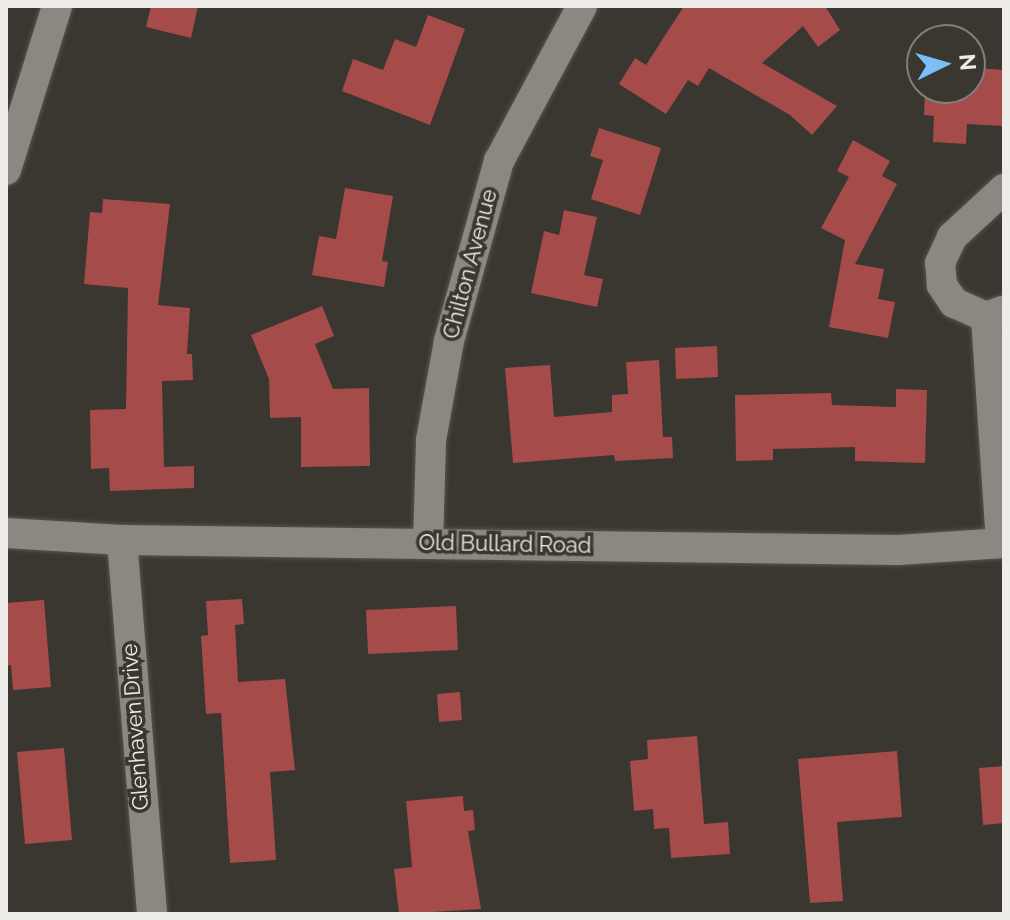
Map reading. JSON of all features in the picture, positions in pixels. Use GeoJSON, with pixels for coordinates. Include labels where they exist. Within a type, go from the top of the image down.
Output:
{"type":"FeatureCollection","features":[{"type":"Feature","properties":{"kind":"street"},"geometry":{"type":"LineString","coordinates":[[6,170],[57,6]]}},
{"type":"Feature","properties":{"kind":"street","name":"Chilton Avenue"},"geometry":{"type":"LineString","coordinates":[[428,543],[431,440],[446,355],[495,174],[542,74],[582,6]]}},
{"type":"Feature","properties":{"kind":"street"},"geometry":{"type":"LineString","coordinates":[[1003,543],[995,314],[954,303],[942,285],[940,263],[952,237],[1004,189]]}},
{"type":"Feature","properties":{"kind":"street","name":"Old Bullard Road"},"geometry":{"type":"LineString","coordinates":[[6,533],[122,540],[898,550],[1003,543]]}},
{"type":"Feature","properties":{"kind":"street","name":"Glenhaven Drive"},"geometry":{"type":"LineString","coordinates":[[122,540],[152,914]]}},
{"type":"Feature","properties":{"kind":"building"},"geometry":{"type":"Polygon","coordinates":[[[151,6],[198,6],[191,38],[146,27],[151,6]]]}},
{"type":"Feature","properties":{"kind":"building"},"geometry":{"type":"Polygon","coordinates":[[[684,6],[825,6],[840,30],[818,47],[803,26],[762,63],[837,106],[812,135],[790,115],[709,68],[698,86],[688,80],[666,114],[619,84],[635,58],[646,65],[684,6]]]}},
{"type":"Feature","properties":{"kind":"building"},"geometry":{"type":"Polygon","coordinates":[[[428,15],[465,29],[430,125],[342,91],[353,59],[383,70],[395,39],[416,47],[428,15]]]}},
{"type":"Feature","properties":{"kind":"building"},"geometry":{"type":"Polygon","coordinates":[[[986,69],[1004,70],[1004,126],[967,124],[966,144],[933,142],[934,116],[924,115],[924,104],[986,104],[986,69]]]}},
{"type":"Feature","properties":{"kind":"building"},"geometry":{"type":"Polygon","coordinates":[[[599,128],[661,148],[640,215],[591,199],[603,160],[590,156],[599,128]]]}},
{"type":"Feature","properties":{"kind":"building"},"geometry":{"type":"Polygon","coordinates":[[[853,140],[890,161],[882,176],[897,184],[855,264],[884,269],[878,299],[895,302],[888,338],[829,327],[845,240],[821,228],[849,177],[837,171],[853,140]]]}},
{"type":"Feature","properties":{"kind":"building"},"geometry":{"type":"Polygon","coordinates":[[[345,188],[393,196],[382,261],[388,262],[384,287],[312,275],[319,236],[336,239],[345,188]]]}},
{"type":"Feature","properties":{"kind":"building"},"geometry":{"type":"Polygon","coordinates":[[[103,199],[170,204],[158,305],[190,308],[187,354],[192,354],[193,380],[162,381],[164,467],[194,466],[194,488],[110,491],[109,468],[91,469],[90,410],[126,409],[128,288],[84,284],[90,212],[102,213],[103,199]]]}},
{"type":"Feature","properties":{"kind":"building"},"geometry":{"type":"Polygon","coordinates":[[[564,210],[597,217],[584,275],[603,279],[597,307],[531,293],[544,231],[559,235],[564,210]]]}},
{"type":"Feature","properties":{"kind":"building"},"geometry":{"type":"Polygon","coordinates":[[[322,306],[334,336],[315,344],[333,389],[369,388],[370,466],[301,467],[301,417],[270,418],[269,379],[251,335],[322,306]]]}},
{"type":"Feature","properties":{"kind":"building"},"geometry":{"type":"Polygon","coordinates":[[[717,346],[718,377],[676,379],[675,348],[717,346]]]}},
{"type":"Feature","properties":{"kind":"building"},"geometry":{"type":"Polygon","coordinates":[[[659,360],[663,437],[672,437],[673,458],[615,461],[614,455],[513,463],[505,368],[550,365],[554,417],[612,412],[612,395],[628,394],[626,362],[659,360]]]}},
{"type":"Feature","properties":{"kind":"building"},"geometry":{"type":"Polygon","coordinates":[[[896,389],[927,390],[925,463],[855,461],[855,447],[773,449],[773,460],[736,461],[735,395],[831,393],[832,405],[896,407],[896,389]]]}},
{"type":"Feature","properties":{"kind":"building"},"geometry":{"type":"Polygon","coordinates":[[[242,599],[244,624],[235,625],[238,682],[285,679],[295,770],[270,772],[276,860],[230,863],[221,713],[206,714],[201,636],[208,635],[206,601],[242,599]]]}},
{"type":"Feature","properties":{"kind":"building"},"geometry":{"type":"Polygon","coordinates":[[[44,600],[51,687],[13,690],[11,665],[6,666],[6,603],[44,600]]]}},
{"type":"Feature","properties":{"kind":"building"},"geometry":{"type":"Polygon","coordinates":[[[456,606],[458,650],[368,654],[366,610],[456,606]]]}},
{"type":"Feature","properties":{"kind":"building"},"geometry":{"type":"Polygon","coordinates":[[[460,692],[462,720],[439,722],[437,694],[460,692]]]}},
{"type":"Feature","properties":{"kind":"building"},"geometry":{"type":"Polygon","coordinates":[[[697,736],[704,824],[728,822],[730,854],[671,858],[669,828],[654,829],[653,809],[634,811],[630,761],[648,759],[647,740],[697,736]]]}},
{"type":"Feature","properties":{"kind":"building"},"geometry":{"type":"Polygon","coordinates":[[[64,748],[72,840],[25,844],[17,752],[64,748]]]}},
{"type":"Feature","properties":{"kind":"building"},"geometry":{"type":"Polygon","coordinates":[[[897,751],[902,817],[837,822],[843,901],[810,903],[798,759],[897,751]]]}},
{"type":"Feature","properties":{"kind":"building"},"geometry":{"type":"Polygon","coordinates":[[[1004,766],[1004,823],[983,825],[979,768],[1004,766]]]}},
{"type":"Feature","properties":{"kind":"building"},"geometry":{"type":"Polygon","coordinates":[[[463,796],[464,811],[473,810],[475,830],[468,831],[481,909],[399,914],[394,869],[412,867],[406,801],[463,796]]]}}]}
